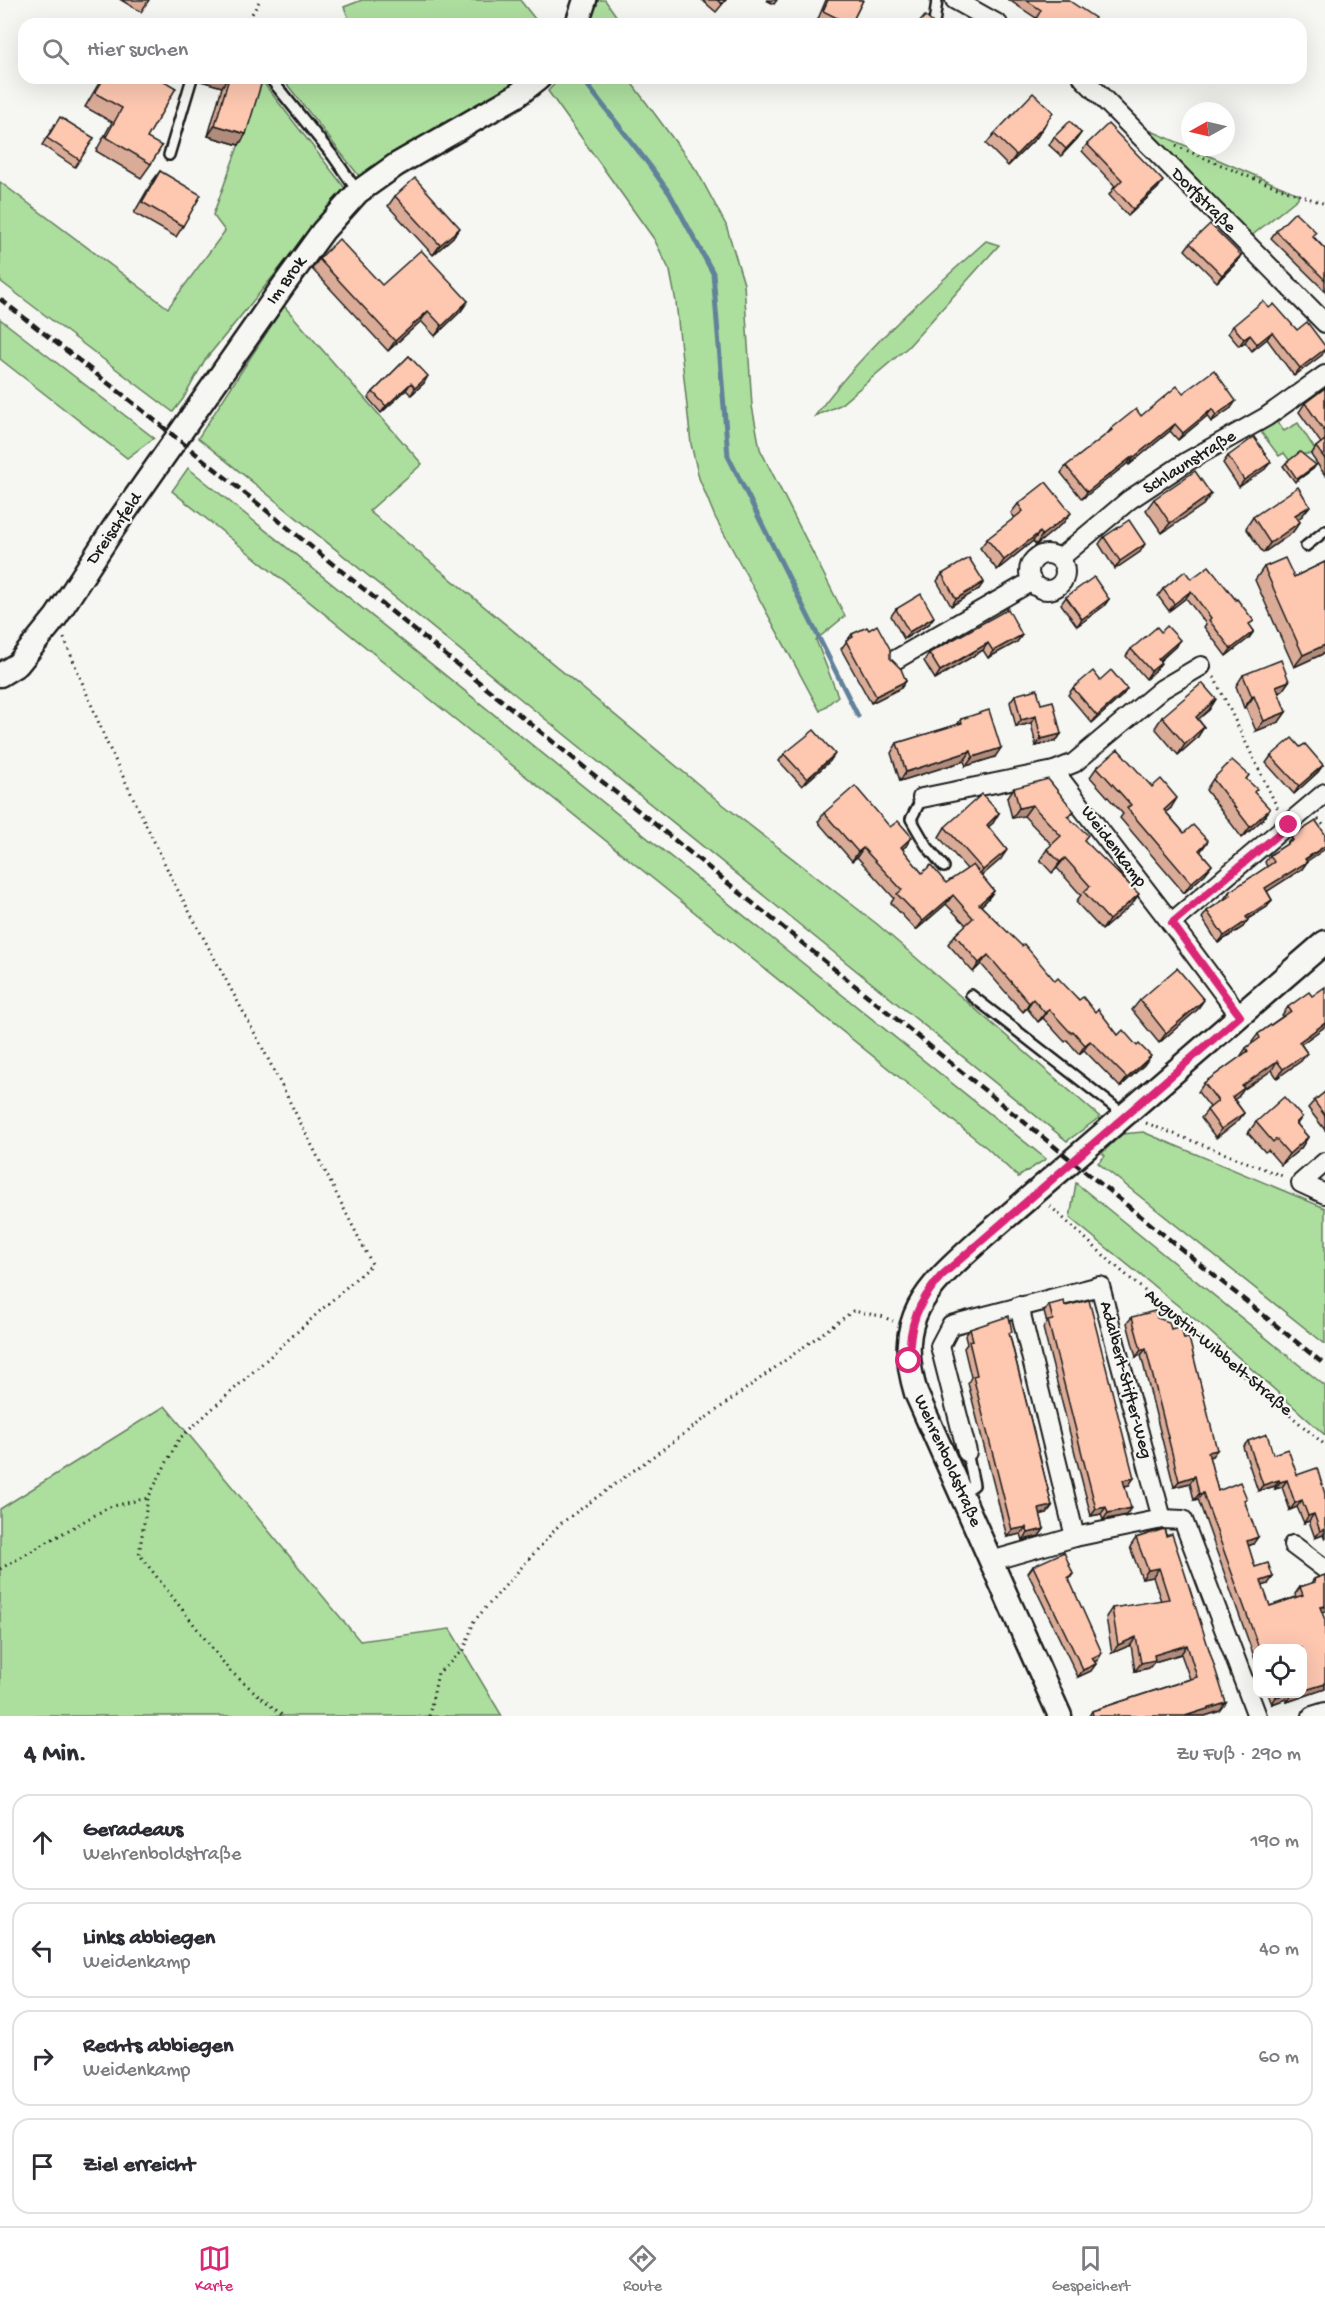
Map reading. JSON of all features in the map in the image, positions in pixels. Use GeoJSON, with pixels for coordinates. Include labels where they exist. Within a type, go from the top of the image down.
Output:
{"type":"FeatureCollection","features":[{"type":"Feature","properties":{"kind":"street"},"geometry":{"type":"LineString","coordinates":[[579,18],[585,0]]}},
{"type":"Feature","properties":{"kind":"street"},"geometry":{"type":"LineString","coordinates":[[955,0],[987,18]]}},
{"type":"Feature","properties":{"kind":"street","name":"Im Brok"},"geometry":{"type":"LineString","coordinates":[[222,374],[323,231],[358,192],[396,165],[516,96],[531,84]]}},
{"type":"Feature","properties":{"kind":"street","name":"Dorfstraße"},"geometry":{"type":"LineString","coordinates":[[1089,84],[1325,323]]}},
{"type":"Feature","properties":{"kind":"street","name":"Dreischfeld"},"geometry":{"type":"LineString","coordinates":[[0,675],[18,664],[56,617],[113,529],[222,374]]}},
{"type":"Feature","properties":{"kind":"street","name":"Schlaunstraße"},"geometry":{"type":"LineString","coordinates":[[1032,581],[1029,568],[1037,557],[1048,554],[1059,558],[1129,500],[1188,461],[1266,417],[1325,375]]}},
{"type":"Feature","properties":{"kind":"street"},"geometry":{"type":"LineString","coordinates":[[895,660],[1032,581],[1044,590],[1052,590],[1059,586],[1066,572],[1059,558]]}},
{"type":"Feature","properties":{"kind":"street"},"geometry":{"type":"LineString","coordinates":[[922,798],[1054,771],[1074,763],[1162,689],[1201,666]]}},
{"type":"Feature","properties":{"kind":"street","name":"Weidenkamp"},"geometry":{"type":"LineString","coordinates":[[1054,771],[1172,923],[1240,1016]]}},
{"type":"Feature","properties":{"kind":"street"},"geometry":{"type":"LineString","coordinates":[[1172,923],[1325,793]]}},
{"type":"Feature","properties":{"kind":"street","name":"Wehrenboldstraße"},"geometry":{"type":"LineString","coordinates":[[1060,1716],[916,1393],[909,1361],[911,1328],[916,1311],[927,1292],[941,1276],[1325,942]]}},
{"type":"Feature","properties":{"kind":"street"},"geometry":{"type":"LineString","coordinates":[[1325,1162],[1301,1183],[1325,1194]]}},
{"type":"Feature","properties":{"kind":"street","name":"Adalbert-Stifter-Weg"},"geometry":{"type":"LineString","coordinates":[[967,1452],[940,1347],[951,1325],[1100,1286],[1162,1520]]}},
{"type":"Feature","properties":{"kind":"street"},"geometry":{"type":"LineString","coordinates":[[1018,1306],[1076,1537]]}},
{"type":"Feature","properties":{"kind":"street"},"geometry":{"type":"LineString","coordinates":[[991,1561],[1076,1537],[1162,1520],[1183,1520],[1257,1716]]}},
{"type":"Feature","properties":{"kind":"street"},"geometry":{"type":"LineString","coordinates":[[1293,1545],[1325,1569]]}},
{"type":"Feature","properties":{"kind":"street"},"geometry":{"type":"LineString","coordinates":[[1312,1716],[1325,1712]]}},
{"type":"Feature","properties":{"kind":"lane"},"geometry":{"type":"LineString","coordinates":[[935,18],[937,0]]}},
{"type":"Feature","properties":{"kind":"lane"},"geometry":{"type":"LineString","coordinates":[[169,155],[190,84]]}},
{"type":"Feature","properties":{"kind":"lane"},"geometry":{"type":"LineString","coordinates":[[275,84],[333,156],[358,192]]}},
{"type":"Feature","properties":{"kind":"lane"},"geometry":{"type":"LineString","coordinates":[[1306,546],[1325,531]]}},
{"type":"Feature","properties":{"kind":"lane"},"geometry":{"type":"LineString","coordinates":[[922,798],[911,819],[926,845],[945,867]]}},
{"type":"Feature","properties":{"kind":"lane"},"geometry":{"type":"LineString","coordinates":[[971,995],[1125,1115]]}},
{"type":"Feature","properties":{"kind":"lane"},"geometry":{"type":"LineString","coordinates":[[961,1494],[974,1485],[967,1452]]}},
{"type":"Feature","properties":{"kind":"path"},"geometry":{"type":"LineString","coordinates":[[250,18],[260,0]]}},
{"type":"Feature","properties":{"kind":"path"},"geometry":{"type":"LineString","coordinates":[[1176,146],[1252,178],[1325,204]]}},
{"type":"Feature","properties":{"kind":"path"},"geometry":{"type":"LineString","coordinates":[[56,617],[107,743],[174,883],[262,1047],[372,1264],[179,1438],[148,1498],[139,1554],[230,1671],[283,1716]]}},
{"type":"Feature","properties":{"kind":"path"},"geometry":{"type":"LineString","coordinates":[[1201,666],[1216,678],[1275,804],[1289,825]]}},
{"type":"Feature","properties":{"kind":"path"},"geometry":{"type":"LineString","coordinates":[[1125,1115],[1301,1183]]}},
{"type":"Feature","properties":{"kind":"path","name":"Augustin-Wibbelt-Straße"},"geometry":{"type":"LineString","coordinates":[[1037,1193],[1111,1262],[1325,1445]]}},
{"type":"Feature","properties":{"kind":"path"},"geometry":{"type":"LineString","coordinates":[[429,1716],[438,1673],[464,1650],[474,1621],[560,1524],[853,1311],[881,1316],[911,1328]]}},
{"type":"Feature","properties":{"kind":"path"},"geometry":{"type":"LineString","coordinates":[[0,1569],[109,1507],[148,1498]]}},
{"type":"Feature","properties":{"kind":"green space"},"geometry":{"type":"Polygon","coordinates":[[[362,0],[520,0],[534,18],[349,18],[344,7],[362,0]]]}},
{"type":"Feature","properties":{"kind":"green space"},"geometry":{"type":"Polygon","coordinates":[[[596,0],[605,0],[618,18],[589,18],[596,0]]]}},
{"type":"Feature","properties":{"kind":"green space"},"geometry":{"type":"Polygon","coordinates":[[[261,84],[264,84],[345,188],[205,360],[173,412],[0,281],[0,182],[168,308],[225,231],[213,215],[261,84]]]}},
{"type":"Feature","properties":{"kind":"green space"},"geometry":{"type":"Polygon","coordinates":[[[287,84],[516,84],[511,88],[359,176],[287,84]]]}},
{"type":"Feature","properties":{"kind":"green space"},"geometry":{"type":"Polygon","coordinates":[[[554,84],[632,84],[697,171],[726,225],[744,284],[752,406],[760,449],[845,616],[816,640],[838,696],[820,711],[715,517],[699,478],[691,444],[676,302],[670,271],[654,239],[548,91],[554,84]]]}},
{"type":"Feature","properties":{"kind":"green space"},"geometry":{"type":"Polygon","coordinates":[[[1142,127],[1181,144],[1181,156],[1210,156],[1298,194],[1298,198],[1250,237],[1142,127]]]}},
{"type":"Feature","properties":{"kind":"green space"},"geometry":{"type":"Polygon","coordinates":[[[986,241],[999,245],[908,347],[840,405],[815,416],[874,346],[986,241]]]}},
{"type":"Feature","properties":{"kind":"green space"},"geometry":{"type":"Polygon","coordinates":[[[284,306],[422,464],[369,511],[716,799],[877,924],[1100,1117],[1067,1141],[198,438],[284,306]]]}},
{"type":"Feature","properties":{"kind":"green space"},"geometry":{"type":"Polygon","coordinates":[[[0,319],[154,438],[127,458],[0,359],[0,319]]]}},
{"type":"Feature","properties":{"kind":"green space"},"geometry":{"type":"Polygon","coordinates":[[[1276,421],[1284,431],[1298,423],[1318,454],[1304,454],[1290,461],[1284,453],[1279,456],[1261,432],[1276,421]]]}},
{"type":"Feature","properties":{"kind":"green space"},"geometry":{"type":"Polygon","coordinates":[[[188,468],[1046,1159],[1018,1177],[987,1148],[172,491],[188,468]]]}},
{"type":"Feature","properties":{"kind":"green space"},"geometry":{"type":"Polygon","coordinates":[[[1143,1132],[1325,1208],[1325,1344],[1098,1163],[1105,1156],[1102,1153],[1122,1134],[1143,1132]]]}},
{"type":"Feature","properties":{"kind":"green space"},"geometry":{"type":"Polygon","coordinates":[[[1076,1183],[1325,1386],[1325,1435],[1208,1330],[1070,1218],[1076,1183]]]}},
{"type":"Feature","properties":{"kind":"green space"},"geometry":{"type":"Polygon","coordinates":[[[165,1406],[360,1641],[450,1629],[502,1716],[0,1716],[0,1509],[165,1406]]]}},
{"type":"Feature","properties":{"kind":"building"},"geometry":{"type":"Polygon","coordinates":[[[828,0],[863,0],[854,18],[837,18],[823,11],[828,0]]]}},
{"type":"Feature","properties":{"kind":"building"},"geometry":{"type":"Polygon","coordinates":[[[1026,0],[1068,0],[1095,18],[1037,18],[1041,10],[1026,0]]]}},
{"type":"Feature","properties":{"kind":"building"},"geometry":{"type":"Polygon","coordinates":[[[100,84],[169,84],[176,88],[147,138],[162,146],[151,164],[106,137],[122,108],[95,93],[100,84]]]}},
{"type":"Feature","properties":{"kind":"building"},"geometry":{"type":"Polygon","coordinates":[[[227,84],[261,84],[246,134],[215,125],[227,84]]]}},
{"type":"Feature","properties":{"kind":"building"},"geometry":{"type":"Polygon","coordinates":[[[1033,93],[1053,112],[1044,126],[1016,155],[994,134],[1033,93]]]}},
{"type":"Feature","properties":{"kind":"building"},"geometry":{"type":"Polygon","coordinates":[[[60,117],[94,138],[80,160],[47,138],[60,117]]]}},
{"type":"Feature","properties":{"kind":"building"},"geometry":{"type":"Polygon","coordinates":[[[1070,121],[1081,133],[1066,149],[1054,137],[1070,121]]]}},
{"type":"Feature","properties":{"kind":"building"},"geometry":{"type":"Polygon","coordinates":[[[1108,124],[1163,181],[1133,209],[1114,188],[1122,180],[1087,144],[1108,124]]]}},
{"type":"Feature","properties":{"kind":"building"},"geometry":{"type":"Polygon","coordinates":[[[160,171],[201,195],[183,226],[142,202],[160,171]]]}},
{"type":"Feature","properties":{"kind":"building"},"geometry":{"type":"Polygon","coordinates":[[[415,178],[460,228],[440,245],[395,196],[415,178]]]}},
{"type":"Feature","properties":{"kind":"building"},"geometry":{"type":"Polygon","coordinates":[[[1295,212],[1316,232],[1312,236],[1325,249],[1325,280],[1276,231],[1295,212]]]}},
{"type":"Feature","properties":{"kind":"building"},"geometry":{"type":"Polygon","coordinates":[[[1210,224],[1241,255],[1222,275],[1190,243],[1210,224]]]}},
{"type":"Feature","properties":{"kind":"building"},"geometry":{"type":"Polygon","coordinates":[[[339,239],[382,285],[421,250],[468,301],[442,326],[428,311],[395,341],[319,259],[339,239]]]}},
{"type":"Feature","properties":{"kind":"building"},"geometry":{"type":"Polygon","coordinates":[[[1263,301],[1269,308],[1274,304],[1297,330],[1307,322],[1325,349],[1300,368],[1272,332],[1257,344],[1250,335],[1244,339],[1233,326],[1263,301]]]}},
{"type":"Feature","properties":{"kind":"building"},"geometry":{"type":"Polygon","coordinates":[[[409,356],[428,376],[415,388],[411,383],[386,406],[373,392],[409,356]]]}},
{"type":"Feature","properties":{"kind":"building"},"geometry":{"type":"Polygon","coordinates":[[[1214,370],[1236,401],[1216,415],[1212,409],[1183,433],[1175,424],[1087,492],[1066,466],[1136,409],[1141,416],[1177,386],[1183,393],[1214,370]]]}},
{"type":"Feature","properties":{"kind":"building"},"geometry":{"type":"Polygon","coordinates":[[[1325,388],[1325,432],[1305,403],[1325,388]]]}},
{"type":"Feature","properties":{"kind":"building"},"geometry":{"type":"Polygon","coordinates":[[[1254,437],[1271,462],[1244,480],[1228,456],[1254,437]]]}},
{"type":"Feature","properties":{"kind":"building"},"geometry":{"type":"Polygon","coordinates":[[[1325,440],[1325,459],[1316,447],[1325,440]]]}},
{"type":"Feature","properties":{"kind":"building"},"geometry":{"type":"Polygon","coordinates":[[[1300,452],[1316,465],[1297,479],[1286,463],[1300,452]]]}},
{"type":"Feature","properties":{"kind":"building"},"geometry":{"type":"Polygon","coordinates":[[[1195,471],[1211,494],[1170,523],[1154,499],[1195,471]]]}},
{"type":"Feature","properties":{"kind":"building"},"geometry":{"type":"Polygon","coordinates":[[[1046,482],[1071,513],[1042,535],[1040,532],[1004,560],[987,539],[1023,511],[1018,504],[1046,482]]]}},
{"type":"Feature","properties":{"kind":"building"},"geometry":{"type":"Polygon","coordinates":[[[1298,487],[1310,506],[1295,515],[1300,522],[1270,543],[1253,517],[1298,487]]]}},
{"type":"Feature","properties":{"kind":"building"},"geometry":{"type":"Polygon","coordinates":[[[1129,520],[1145,544],[1120,561],[1104,537],[1129,520]]]}},
{"type":"Feature","properties":{"kind":"building"},"geometry":{"type":"Polygon","coordinates":[[[969,558],[984,582],[956,599],[942,574],[969,558]]]}},
{"type":"Feature","properties":{"kind":"building"},"geometry":{"type":"Polygon","coordinates":[[[1285,558],[1294,577],[1325,562],[1325,645],[1303,655],[1264,567],[1285,558]]]}},
{"type":"Feature","properties":{"kind":"building"},"geometry":{"type":"Polygon","coordinates":[[[1209,566],[1254,621],[1249,624],[1254,631],[1231,649],[1191,591],[1174,604],[1163,589],[1185,571],[1191,579],[1209,566]]]}},
{"type":"Feature","properties":{"kind":"building"},"geometry":{"type":"Polygon","coordinates":[[[1094,577],[1109,599],[1082,619],[1066,597],[1094,577]]]}},
{"type":"Feature","properties":{"kind":"building"},"geometry":{"type":"Polygon","coordinates":[[[921,594],[934,617],[909,632],[896,609],[921,594]]]}},
{"type":"Feature","properties":{"kind":"building"},"geometry":{"type":"Polygon","coordinates":[[[1008,609],[1022,635],[993,651],[988,643],[940,671],[929,653],[1008,609]]]}},
{"type":"Feature","properties":{"kind":"building"},"geometry":{"type":"Polygon","coordinates":[[[877,625],[890,649],[890,658],[901,669],[906,681],[876,696],[846,641],[853,637],[852,634],[867,627],[869,630],[877,625]]]}},
{"type":"Feature","properties":{"kind":"building"},"geometry":{"type":"Polygon","coordinates":[[[1167,626],[1180,640],[1158,659],[1161,663],[1151,671],[1131,649],[1157,627],[1161,632],[1167,626]]]}},
{"type":"Feature","properties":{"kind":"building"},"geometry":{"type":"Polygon","coordinates":[[[1281,660],[1289,681],[1276,686],[1286,712],[1264,721],[1243,675],[1281,660]]]}},
{"type":"Feature","properties":{"kind":"building"},"geometry":{"type":"Polygon","coordinates":[[[1111,670],[1127,689],[1097,716],[1073,688],[1093,671],[1100,680],[1111,670]]]}},
{"type":"Feature","properties":{"kind":"building"},"geometry":{"type":"Polygon","coordinates":[[[1202,683],[1216,699],[1196,717],[1204,727],[1185,744],[1162,717],[1202,683]]]}},
{"type":"Feature","properties":{"kind":"building"},"geometry":{"type":"Polygon","coordinates":[[[1037,689],[1041,704],[1053,701],[1061,734],[1041,739],[1036,716],[1021,720],[1015,695],[1037,689]]]}},
{"type":"Feature","properties":{"kind":"building"},"geometry":{"type":"Polygon","coordinates":[[[989,710],[1001,748],[973,757],[971,751],[906,772],[897,743],[962,723],[961,719],[989,710]]]}},
{"type":"Feature","properties":{"kind":"building"},"geometry":{"type":"Polygon","coordinates":[[[814,730],[835,754],[807,779],[784,754],[814,730]]]}},
{"type":"Feature","properties":{"kind":"building"},"geometry":{"type":"Polygon","coordinates":[[[1292,738],[1300,747],[1305,744],[1323,765],[1299,786],[1271,756],[1292,738]]]}},
{"type":"Feature","properties":{"kind":"building"},"geometry":{"type":"Polygon","coordinates":[[[1118,749],[1152,787],[1161,779],[1177,798],[1164,810],[1184,833],[1193,825],[1208,841],[1199,850],[1212,865],[1191,883],[1127,808],[1131,805],[1097,767],[1118,749]]]}},
{"type":"Feature","properties":{"kind":"building"},"geometry":{"type":"Polygon","coordinates":[[[1232,760],[1249,775],[1246,779],[1257,789],[1254,792],[1270,809],[1250,827],[1213,779],[1232,760]]]}},
{"type":"Feature","properties":{"kind":"building"},"geometry":{"type":"Polygon","coordinates":[[[1048,779],[1074,811],[1067,816],[1088,835],[1084,840],[1139,894],[1109,920],[1084,892],[1090,886],[1065,858],[1060,862],[1047,849],[1061,836],[1032,805],[1019,808],[1014,788],[1048,779]]]}},
{"type":"Feature","properties":{"kind":"building"},"geometry":{"type":"Polygon","coordinates":[[[855,786],[890,827],[898,821],[912,837],[901,847],[922,873],[931,865],[946,883],[973,865],[994,891],[979,904],[1022,946],[1024,944],[1055,981],[1058,978],[1079,1000],[1083,997],[1095,1012],[1098,1009],[1118,1035],[1123,1030],[1137,1046],[1139,1044],[1151,1056],[1127,1078],[1090,1041],[1085,1045],[1073,1031],[1071,1033],[1049,1009],[1045,1013],[1033,999],[1029,1003],[988,955],[979,963],[955,935],[973,918],[953,895],[923,921],[897,894],[902,890],[863,848],[858,852],[824,813],[855,786]]]}},
{"type":"Feature","properties":{"kind":"building"},"geometry":{"type":"Polygon","coordinates":[[[982,794],[999,813],[987,825],[1007,850],[983,870],[945,827],[982,794]]]}},
{"type":"Feature","properties":{"kind":"building"},"geometry":{"type":"Polygon","coordinates":[[[1316,821],[1325,834],[1325,846],[1305,859],[1307,862],[1265,888],[1272,900],[1246,917],[1248,920],[1224,936],[1207,911],[1231,895],[1229,892],[1274,862],[1270,855],[1293,840],[1291,837],[1316,821]]]}},
{"type":"Feature","properties":{"kind":"building"},"geometry":{"type":"Polygon","coordinates":[[[1177,968],[1204,1000],[1166,1033],[1140,1000],[1177,968]]]}},
{"type":"Feature","properties":{"kind":"building"},"geometry":{"type":"Polygon","coordinates":[[[1325,987],[1325,1023],[1299,1042],[1307,1053],[1283,1069],[1277,1061],[1242,1086],[1244,1088],[1232,1097],[1244,1113],[1221,1129],[1207,1110],[1218,1101],[1204,1083],[1248,1051],[1246,1048],[1260,1038],[1258,1034],[1291,1011],[1288,1007],[1309,992],[1312,996],[1325,987]]]}},
{"type":"Feature","properties":{"kind":"building"},"geometry":{"type":"Polygon","coordinates":[[[1325,1092],[1325,1116],[1314,1101],[1325,1092]]]}},
{"type":"Feature","properties":{"kind":"building"},"geometry":{"type":"Polygon","coordinates":[[[1284,1097],[1302,1117],[1296,1123],[1308,1137],[1289,1154],[1276,1139],[1273,1142],[1256,1122],[1284,1097]]]}},
{"type":"Feature","properties":{"kind":"building"},"geometry":{"type":"Polygon","coordinates":[[[1089,1300],[1134,1478],[1123,1480],[1131,1508],[1108,1513],[1106,1507],[1096,1509],[1048,1321],[1053,1320],[1049,1305],[1064,1301],[1065,1306],[1089,1300]]]}},
{"type":"Feature","properties":{"kind":"building"},"geometry":{"type":"Polygon","coordinates":[[[1155,1311],[1157,1318],[1169,1322],[1171,1329],[1181,1326],[1184,1339],[1189,1338],[1217,1450],[1208,1452],[1218,1491],[1240,1482],[1258,1537],[1247,1541],[1255,1567],[1268,1563],[1273,1577],[1261,1581],[1270,1606],[1303,1595],[1300,1587],[1315,1582],[1314,1579],[1325,1575],[1325,1606],[1320,1607],[1325,1620],[1325,1684],[1307,1689],[1307,1644],[1258,1644],[1203,1493],[1199,1494],[1195,1476],[1179,1481],[1146,1349],[1141,1350],[1132,1317],[1155,1311]]]}},
{"type":"Feature","properties":{"kind":"building"},"geometry":{"type":"Polygon","coordinates":[[[1009,1316],[1012,1332],[1009,1333],[1052,1506],[1039,1509],[1044,1529],[1028,1533],[1026,1527],[1012,1530],[973,1376],[977,1375],[969,1341],[973,1340],[970,1329],[1009,1316]]]}},
{"type":"Feature","properties":{"kind":"building"},"geometry":{"type":"Polygon","coordinates":[[[1267,1434],[1273,1454],[1288,1449],[1297,1475],[1317,1468],[1325,1494],[1325,1529],[1320,1531],[1314,1514],[1308,1516],[1302,1500],[1295,1503],[1287,1480],[1263,1485],[1248,1441],[1267,1434]]]}},
{"type":"Feature","properties":{"kind":"building"},"geometry":{"type":"Polygon","coordinates":[[[1164,1529],[1166,1536],[1172,1534],[1226,1703],[1185,1716],[1093,1716],[1092,1711],[1197,1677],[1187,1645],[1154,1655],[1155,1660],[1141,1663],[1136,1637],[1118,1645],[1112,1608],[1169,1599],[1159,1568],[1148,1570],[1136,1538],[1164,1529]]]}},
{"type":"Feature","properties":{"kind":"building"},"geometry":{"type":"Polygon","coordinates":[[[1064,1552],[1073,1574],[1068,1577],[1102,1653],[1092,1658],[1096,1664],[1083,1670],[1033,1566],[1064,1552]]]}},
{"type":"Feature","properties":{"kind":"waterway"},"geometry":{"type":"LineString","coordinates":[[587,84],[670,194],[713,273],[728,456],[858,716]]}},
{"type":"Feature","properties":{"kind":"railway"},"geometry":{"type":"LineString","coordinates":[[0,299],[122,394],[1325,1365]]}},
{"type":"Feature","properties":{"kind":"route"},"geometry":{"type":"LineString","coordinates":[[909,1361],[911,1328],[916,1311],[927,1292],[941,1276],[1240,1016],[1172,923],[1289,825]]}}]}
